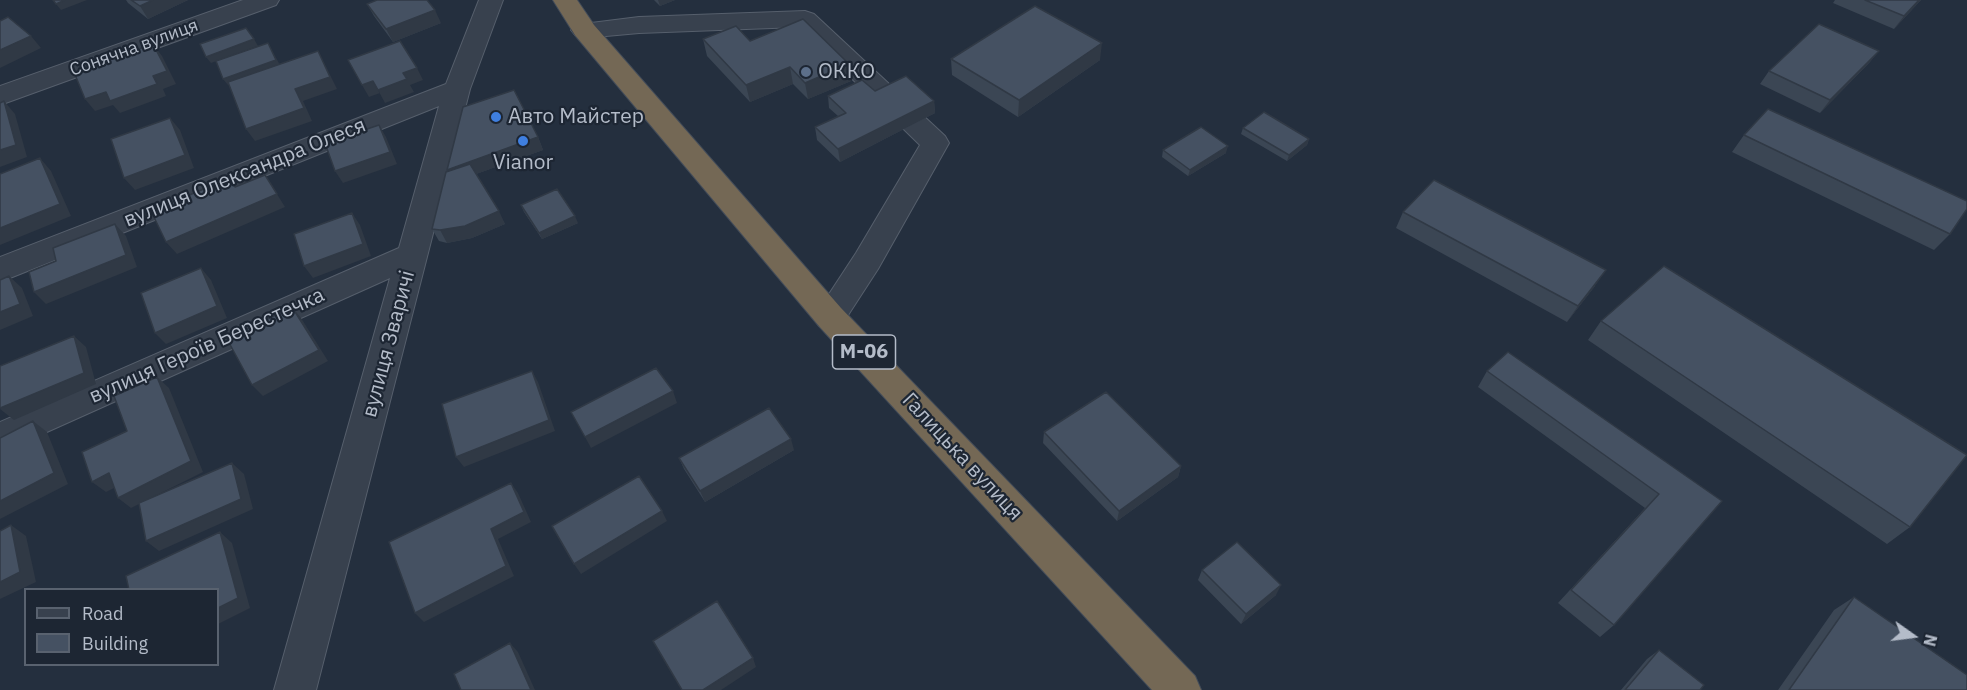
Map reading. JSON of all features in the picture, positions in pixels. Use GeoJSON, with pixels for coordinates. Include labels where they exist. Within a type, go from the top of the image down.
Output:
{"type":"FeatureCollection","features":[{"type":"Feature","properties":{"kind":"highway","name":"Галицька вулиця"},"geometry":{"type":"LineString","coordinates":[[565,0],[584,30],[830,317],[1180,690]]}},
{"type":"Feature","properties":{"kind":"street","name":"Сонячна вулиця"},"geometry":{"type":"LineString","coordinates":[[0,96],[267,0]]}},
{"type":"Feature","properties":{"kind":"street","name":"вулиця Зваричі"},"geometry":{"type":"LineString","coordinates":[[295,690],[457,89],[491,0]]}},
{"type":"Feature","properties":{"kind":"street"},"geometry":{"type":"LineString","coordinates":[[584,30],[805,19],[935,143],[867,261],[830,317]]}},
{"type":"Feature","properties":{"kind":"street","name":"вулиця Олександра Олеся"},"geometry":{"type":"LineString","coordinates":[[0,270],[457,89]]}},
{"type":"Feature","properties":{"kind":"street","name":"вулиця Героїв Берестечка"},"geometry":{"type":"LineString","coordinates":[[0,438],[414,254]]}},
{"type":"Feature","properties":{"kind":"building"},"geometry":{"type":"Polygon","coordinates":[[[53,0],[65,0],[56,4],[53,0]]]}},
{"type":"Feature","properties":{"kind":"building"},"geometry":{"type":"Polygon","coordinates":[[[131,0],[153,0],[140,6],[131,0]]]}},
{"type":"Feature","properties":{"kind":"building"},"geometry":{"type":"Polygon","coordinates":[[[377,0],[427,0],[435,10],[386,29],[367,4],[377,0]]]}},
{"type":"Feature","properties":{"kind":"building"},"geometry":{"type":"Polygon","coordinates":[[[1865,0],[1919,0],[1904,16],[1865,0]]]}},
{"type":"Feature","properties":{"kind":"building"},"geometry":{"type":"Polygon","coordinates":[[[1035,6],[1102,43],[1019,100],[951,59],[1035,6]]]}},
{"type":"Feature","properties":{"kind":"building"},"geometry":{"type":"Polygon","coordinates":[[[8,17],[31,36],[0,50],[0,21],[8,17]]]}},
{"type":"Feature","properties":{"kind":"building"},"geometry":{"type":"Polygon","coordinates":[[[803,19],[849,64],[805,83],[790,67],[746,85],[703,39],[736,26],[750,41],[803,19]]]}},
{"type":"Feature","properties":{"kind":"building"},"geometry":{"type":"Polygon","coordinates":[[[1819,24],[1879,51],[1830,100],[1769,71],[1819,24]]]}},
{"type":"Feature","properties":{"kind":"building"},"geometry":{"type":"Polygon","coordinates":[[[246,28],[254,39],[206,57],[200,44],[246,28]]]}},
{"type":"Feature","properties":{"kind":"building"},"geometry":{"type":"Polygon","coordinates":[[[400,41],[417,68],[403,73],[407,79],[378,90],[373,81],[362,85],[348,60],[400,41]]]}},
{"type":"Feature","properties":{"kind":"building"},"geometry":{"type":"Polygon","coordinates":[[[268,43],[276,60],[223,79],[216,61],[268,43]]]}},
{"type":"Feature","properties":{"kind":"building"},"geometry":{"type":"Polygon","coordinates":[[[153,44],[167,71],[153,76],[157,84],[110,101],[106,92],[85,99],[74,72],[153,44]]]}},
{"type":"Feature","properties":{"kind":"building"},"geometry":{"type":"Polygon","coordinates":[[[318,51],[330,77],[295,89],[304,108],[246,129],[228,82],[318,51]]]}},
{"type":"Feature","properties":{"kind":"building"},"geometry":{"type":"Polygon","coordinates":[[[906,76],[934,101],[838,149],[815,127],[846,113],[828,96],[862,80],[875,91],[906,76]]]}},
{"type":"Feature","properties":{"kind":"building"},"geometry":{"type":"Polygon","coordinates":[[[514,90],[538,137],[447,170],[463,107],[514,90]]]}},
{"type":"Feature","properties":{"kind":"building"},"geometry":{"type":"Polygon","coordinates":[[[4,101],[16,145],[0,150],[0,103],[4,101]]]}},
{"type":"Feature","properties":{"kind":"building"},"geometry":{"type":"Polygon","coordinates":[[[1768,109],[1967,201],[1967,209],[1950,234],[1744,135],[1768,109]]]}},
{"type":"Feature","properties":{"kind":"building"},"geometry":{"type":"Polygon","coordinates":[[[1264,112],[1309,139],[1289,155],[1243,128],[1264,112]]]}},
{"type":"Feature","properties":{"kind":"building"},"geometry":{"type":"Polygon","coordinates":[[[170,118],[185,155],[124,178],[111,139],[170,118]]]}},
{"type":"Feature","properties":{"kind":"building"},"geometry":{"type":"Polygon","coordinates":[[[379,125],[390,152],[335,171],[325,143],[379,125]]]}},
{"type":"Feature","properties":{"kind":"building"},"geometry":{"type":"Polygon","coordinates":[[[1201,127],[1228,146],[1190,170],[1163,150],[1201,127]]]}},
{"type":"Feature","properties":{"kind":"building"},"geometry":{"type":"Polygon","coordinates":[[[40,158],[60,204],[0,228],[0,174],[40,158]]]}},
{"type":"Feature","properties":{"kind":"building"},"geometry":{"type":"Polygon","coordinates":[[[470,164],[499,211],[465,226],[432,229],[446,172],[470,164]]]}},
{"type":"Feature","properties":{"kind":"building"},"geometry":{"type":"Polygon","coordinates":[[[265,175],[277,194],[166,242],[151,211],[230,178],[235,187],[265,175]]]}},
{"type":"Feature","properties":{"kind":"building"},"geometry":{"type":"Polygon","coordinates":[[[1434,180],[1606,270],[1578,306],[1403,212],[1434,180]]]}},
{"type":"Feature","properties":{"kind":"building"},"geometry":{"type":"Polygon","coordinates":[[[557,189],[575,216],[539,233],[521,205],[557,189]]]}},
{"type":"Feature","properties":{"kind":"building"},"geometry":{"type":"Polygon","coordinates":[[[352,213],[363,244],[304,266],[294,234],[352,213]]]}},
{"type":"Feature","properties":{"kind":"building"},"geometry":{"type":"Polygon","coordinates":[[[115,224],[126,255],[34,292],[29,272],[56,261],[53,248],[115,224]]]}},
{"type":"Feature","properties":{"kind":"building"},"geometry":{"type":"Polygon","coordinates":[[[1664,266],[1967,455],[1910,527],[1601,321],[1664,266]]]}},
{"type":"Feature","properties":{"kind":"building"},"geometry":{"type":"Polygon","coordinates":[[[201,268],[217,306],[155,333],[141,293],[201,268]]]}},
{"type":"Feature","properties":{"kind":"building"},"geometry":{"type":"Polygon","coordinates":[[[9,276],[20,304],[0,312],[0,280],[9,276]]]}},
{"type":"Feature","properties":{"kind":"building"},"geometry":{"type":"Polygon","coordinates":[[[292,307],[319,350],[252,385],[227,339],[292,307]]]}},
{"type":"Feature","properties":{"kind":"building"},"geometry":{"type":"Polygon","coordinates":[[[74,336],[84,373],[0,408],[0,366],[74,336]]]}},
{"type":"Feature","properties":{"kind":"building"},"geometry":{"type":"Polygon","coordinates":[[[1508,352],[1722,501],[1614,625],[1571,590],[1659,494],[1487,371],[1508,352]]]}},
{"type":"Feature","properties":{"kind":"building"},"geometry":{"type":"Polygon","coordinates":[[[656,368],[673,391],[585,437],[571,412],[656,368]]]}},
{"type":"Feature","properties":{"kind":"building"},"geometry":{"type":"Polygon","coordinates":[[[532,371],[549,420],[456,457],[442,404],[532,371]]]}},
{"type":"Feature","properties":{"kind":"building"},"geometry":{"type":"Polygon","coordinates":[[[157,377],[191,461],[118,498],[109,473],[92,482],[82,452],[127,431],[114,396],[157,377]]]}},
{"type":"Feature","properties":{"kind":"building"},"geometry":{"type":"Polygon","coordinates":[[[1106,392],[1181,466],[1119,511],[1044,432],[1106,392]]]}},
{"type":"Feature","properties":{"kind":"building"},"geometry":{"type":"Polygon","coordinates":[[[769,408],[791,439],[700,491],[679,458],[769,408]]]}},
{"type":"Feature","properties":{"kind":"building"},"geometry":{"type":"Polygon","coordinates":[[[33,421],[54,473],[0,501],[0,438],[33,421]]]}},
{"type":"Feature","properties":{"kind":"building"},"geometry":{"type":"Polygon","coordinates":[[[232,463],[241,499],[146,541],[139,503],[232,463]]]}},
{"type":"Feature","properties":{"kind":"building"},"geometry":{"type":"Polygon","coordinates":[[[639,476],[662,511],[574,564],[552,526],[639,476]]]}},
{"type":"Feature","properties":{"kind":"building"},"geometry":{"type":"Polygon","coordinates":[[[511,483],[524,512],[491,529],[506,566],[415,613],[389,542],[511,483]]]}},
{"type":"Feature","properties":{"kind":"building"},"geometry":{"type":"Polygon","coordinates":[[[11,525],[20,572],[0,582],[0,531],[11,525]]]}},
{"type":"Feature","properties":{"kind":"building"},"geometry":{"type":"Polygon","coordinates":[[[220,532],[238,598],[219,608],[219,588],[129,588],[126,576],[220,532]]]}},
{"type":"Feature","properties":{"kind":"building"},"geometry":{"type":"Polygon","coordinates":[[[1237,542],[1281,585],[1246,614],[1202,570],[1237,542]]]}},
{"type":"Feature","properties":{"kind":"building"},"geometry":{"type":"Polygon","coordinates":[[[1854,597],[1967,675],[1967,690],[1789,690],[1854,597]]]}},
{"type":"Feature","properties":{"kind":"building"},"geometry":{"type":"Polygon","coordinates":[[[717,601],[753,658],[703,690],[682,690],[653,641],[717,601]]]}},
{"type":"Feature","properties":{"kind":"building"},"geometry":{"type":"Polygon","coordinates":[[[510,643],[531,690],[461,690],[454,674],[510,643]]]}},
{"type":"Feature","properties":{"kind":"building"},"geometry":{"type":"Polygon","coordinates":[[[1659,650],[1704,685],[1700,690],[1625,690],[1659,650]]]}},
{"type":"Feature","properties":{"kind":"place","name":"ОККО"},"geometry":{"type":"Point","coordinates":[806,72]}},
{"type":"Feature","properties":{"kind":"place","name":"Авто Майстер"},"geometry":{"type":"Point","coordinates":[496,117]}},
{"type":"Feature","properties":{"kind":"place","name":"Vianor"},"geometry":{"type":"Point","coordinates":[523,141]}}]}
